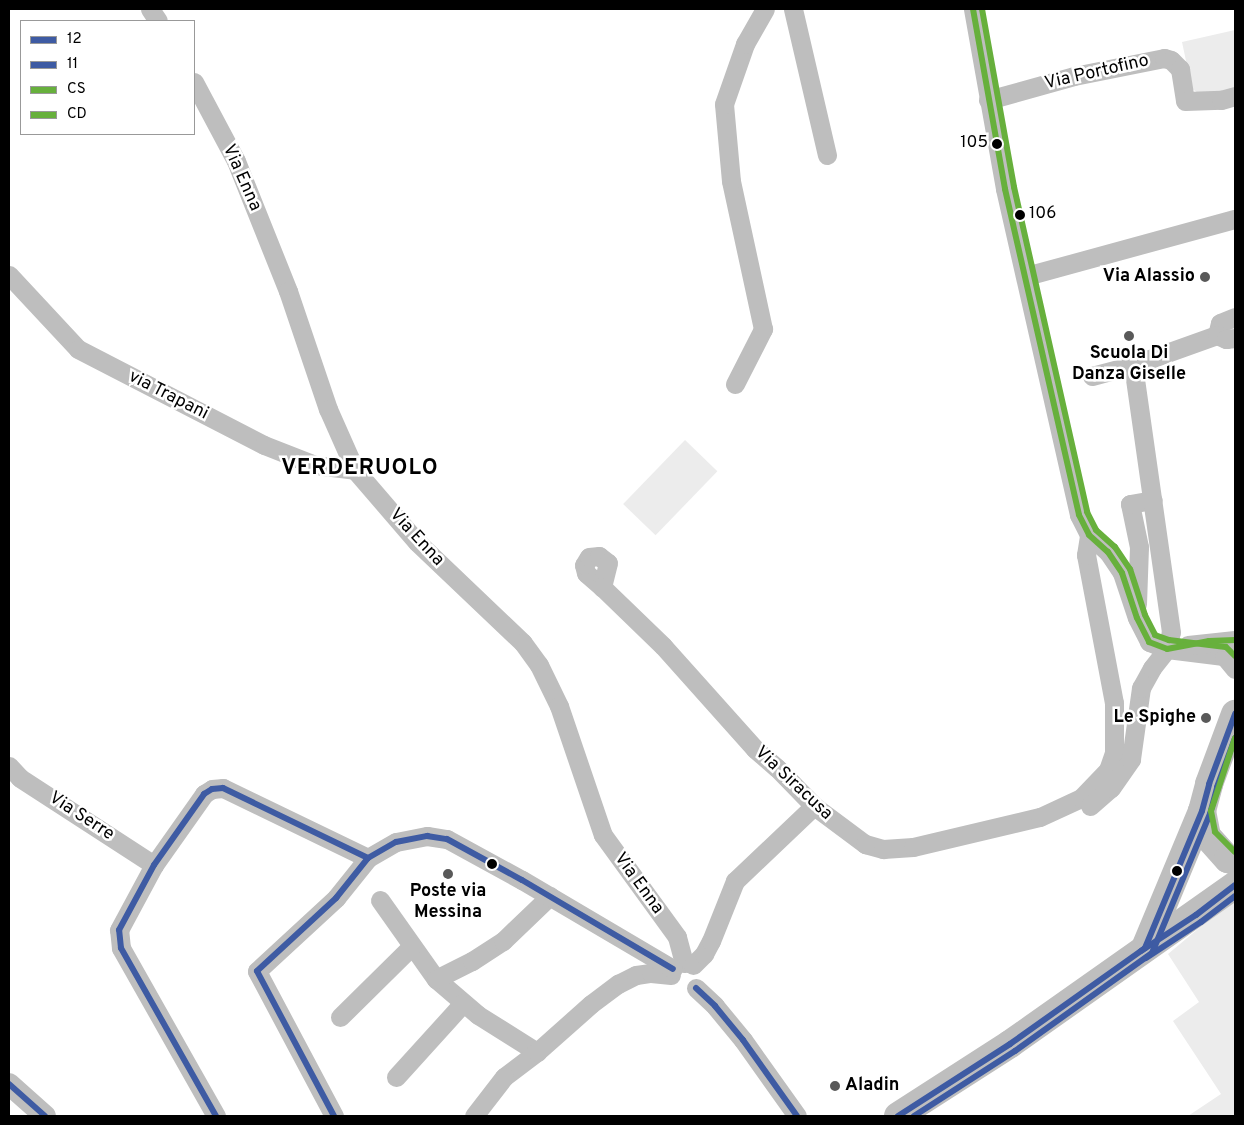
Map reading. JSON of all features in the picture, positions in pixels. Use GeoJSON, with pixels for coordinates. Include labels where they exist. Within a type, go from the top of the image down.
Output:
{"type":"FeatureCollection","features":[{"type":"Feature","properties":{"kind":"main road"},"geometry":{"type":"LineString","coordinates":[[1145,948],[1202,811],[1209,784],[1235,714]]}},
{"type":"Feature","properties":{"kind":"main road"},"geometry":{"type":"LineString","coordinates":[[1202,811],[1207,836],[1228,859],[1235,861]]}},
{"type":"Feature","properties":{"kind":"main road"},"geometry":{"type":"LineString","coordinates":[[898,1116],[931,1097],[1010,1044],[1145,948],[1196,915],[1235,885]]}},
{"type":"Feature","properties":{"kind":"street"},"geometry":{"type":"LineString","coordinates":[[150,9],[157,20]]}},
{"type":"Feature","properties":{"kind":"street"},"geometry":{"type":"LineString","coordinates":[[735,384],[763,329],[732,181],[724,104],[745,44],[765,9]]}},
{"type":"Feature","properties":{"kind":"street"},"geometry":{"type":"LineString","coordinates":[[794,9],[827,155]]}},
{"type":"Feature","properties":{"kind":"street"},"geometry":{"type":"LineString","coordinates":[[972,9],[1005,189],[1079,516],[1088,535],[1108,552],[1122,573],[1137,618],[1149,642],[1167,649],[1224,656],[1235,669]]}},
{"type":"Feature","properties":{"kind":"street","name":"Via Portofino"},"geometry":{"type":"LineString","coordinates":[[988,100],[1074,76],[1164,58],[1171,60],[1180,69],[1185,101],[1221,100],[1235,96]]}},
{"type":"Feature","properties":{"kind":"street","name":"Via Enna"},"geometry":{"type":"LineString","coordinates":[[195,84],[236,160],[288,292],[328,409],[355,470],[416,542],[523,643],[539,665],[559,706],[603,835],[677,937],[680,968]]}},
{"type":"Feature","properties":{"kind":"street"},"geometry":{"type":"LineString","coordinates":[[1026,276],[1235,219]]}},
{"type":"Feature","properties":{"kind":"street","name":"via Trapani"},"geometry":{"type":"LineString","coordinates":[[9,275],[78,349],[264,445],[315,465],[355,470]]}},
{"type":"Feature","properties":{"kind":"street"},"geometry":{"type":"LineString","coordinates":[[1092,376],[1226,336],[1220,324],[1235,317]]}},
{"type":"Feature","properties":{"kind":"street"},"geometry":{"type":"LineString","coordinates":[[1133,365],[1171,632],[1167,649]]}},
{"type":"Feature","properties":{"kind":"street"},"geometry":{"type":"LineString","coordinates":[[1137,618],[1139,547],[1130,504],[1153,500]]}},
{"type":"Feature","properties":{"kind":"street","name":"Via Siracusa"},"geometry":{"type":"LineString","coordinates":[[1040,817],[1086,794],[1108,770],[1114,753],[1114,703],[1086,555],[1088,535]]}},
{"type":"Feature","properties":{"kind":"street","name":"Via Siracusa"},"geometry":{"type":"LineString","coordinates":[[602,587],[663,646],[755,749],[777,768],[814,806],[851,836],[865,844],[883,849],[913,847],[1040,817],[1076,813],[1090,806],[1117,780],[1130,759],[1141,688],[1152,668],[1167,649]]}},
{"type":"Feature","properties":{"kind":"street"},"geometry":{"type":"LineString","coordinates":[[1167,649],[1209,641],[1235,640]]}},
{"type":"Feature","properties":{"kind":"street","name":"Via Serre"},"geometry":{"type":"LineString","coordinates":[[9,766],[20,778],[154,865]]}},
{"type":"Feature","properties":{"kind":"street"},"geometry":{"type":"LineString","coordinates":[[216,1116],[120,948],[119,930],[154,865],[204,794],[212,789],[223,788],[368,858]]}},
{"type":"Feature","properties":{"kind":"street"},"geometry":{"type":"LineString","coordinates":[[474,1116],[504,1077],[537,1052],[591,1004],[618,984],[643,974],[680,968],[704,954],[735,881],[814,806]]}},
{"type":"Feature","properties":{"kind":"street"},"geometry":{"type":"LineString","coordinates":[[334,1116],[257,971],[336,898],[368,858],[396,842],[427,836],[446,839],[680,968],[700,974],[696,988]]}},
{"type":"Feature","properties":{"kind":"street"},"geometry":{"type":"LineString","coordinates":[[436,979],[472,961],[503,941],[550,896]]}},
{"type":"Feature","properties":{"kind":"street"},"geometry":{"type":"LineString","coordinates":[[380,900],[436,979],[463,1003],[537,1052]]}},
{"type":"Feature","properties":{"kind":"street"},"geometry":{"type":"LineString","coordinates":[[340,1017],[412,946]]}},
{"type":"Feature","properties":{"kind":"street"},"geometry":{"type":"LineString","coordinates":[[680,968],[672,981],[678,990],[687,992],[696,988]]}},
{"type":"Feature","properties":{"kind":"street"},"geometry":{"type":"LineString","coordinates":[[696,988],[715,1006],[743,1040],[797,1116]]}},
{"type":"Feature","properties":{"kind":"street"},"geometry":{"type":"LineString","coordinates":[[396,1077],[463,1003]]}},
{"type":"Feature","properties":{"kind":"street"},"geometry":{"type":"LineString","coordinates":[[9,1084],[45,1116]]}},
{"type":"Feature","properties":{"kind":"shaded area"},"geometry":{"type":"Polygon","coordinates":[[[1235,30],[1235,89],[1202,95],[1192,89],[1182,42],[1235,30]]]}},
{"type":"Feature","properties":{"kind":"shaded area"},"geometry":{"type":"Polygon","coordinates":[[[685,440],[717,471],[656,535],[623,504],[685,440]]]}},
{"type":"Feature","properties":{"kind":"shaded area"},"geometry":{"type":"Polygon","coordinates":[[[1235,898],[1235,1116],[1188,1116],[1221,1094],[1173,1021],[1199,1002],[1168,954],[1235,898]]]}},
{"type":"Feature","properties":{"kind":"transit line","name":"CD"},"geometry":{"type":"LineString","coordinates":[[973,9],[1005,189],[1079,515],[1089,535],[1108,552],[1122,573],[1137,618],[1149,642],[1167,649],[1209,641],[1235,640]]}},
{"type":"Feature","properties":{"kind":"transit line","name":"CS"},"geometry":{"type":"LineString","coordinates":[[982,9],[1014,187],[1087,512],[1096,530],[1115,547],[1130,569],[1145,615],[1155,635],[1169,640],[1226,647],[1235,656]]}},
{"type":"Feature","properties":{"kind":"transit line","name":"12"},"geometry":{"type":"LineString","coordinates":[[898,1116],[1010,1044],[1145,948],[1202,811],[1209,784],[1235,714]]}},
{"type":"Feature","properties":{"kind":"transit line","name":"11"},"geometry":{"type":"LineString","coordinates":[[914,1116],[1015,1051],[1152,953],[1210,814],[1217,787],[1235,738]]}},
{"type":"Feature","properties":{"kind":"transit line","name":"CS"},"geometry":{"type":"LineString","coordinates":[[1235,738],[1211,811],[1215,832],[1235,852]]}},
{"type":"Feature","properties":{"kind":"transit line","name":"12"},"geometry":{"type":"LineString","coordinates":[[216,1116],[121,948],[119,930],[154,865],[204,794],[212,789],[223,788],[368,858]]}},
{"type":"Feature","properties":{"kind":"transit line","name":"12"},"geometry":{"type":"LineString","coordinates":[[334,1116],[257,971],[336,898],[368,858],[396,842],[427,836],[447,839],[522,880],[673,969]]}},
{"type":"Feature","properties":{"kind":"transit line","name":"12"},"geometry":{"type":"LineString","coordinates":[[1141,951],[1196,915],[1235,885]]}},
{"type":"Feature","properties":{"kind":"transit line","name":"11"},"geometry":{"type":"LineString","coordinates":[[1146,958],[1201,922],[1235,896]]}},
{"type":"Feature","properties":{"kind":"transit line","name":"12"},"geometry":{"type":"LineString","coordinates":[[696,988],[715,1006],[743,1040],[797,1116]]}},
{"type":"Feature","properties":{"kind":"transit line","name":"12"},"geometry":{"type":"LineString","coordinates":[[9,1084],[45,1116]]}},
{"type":"Feature","properties":{"kind":"place","name":"105"},"geometry":{"type":"Point","coordinates":[997,144]}},
{"type":"Feature","properties":{"kind":"place","name":"106"},"geometry":{"type":"Point","coordinates":[1020,215]}},
{"type":"Feature","properties":{"kind":"place","name":"Via Alassio"},"geometry":{"type":"Point","coordinates":[1205,277]}},
{"type":"Feature","properties":{"kind":"place","name":"Scuola Di Danza Giselle"},"geometry":{"type":"Point","coordinates":[1129,336]}},
{"type":"Feature","properties":{"kind":"place","name":"Le Spighe"},"geometry":{"type":"Point","coordinates":[1206,718]}},
{"type":"Feature","properties":{"kind":"place","name":"Poste via Messina"},"geometry":{"type":"Point","coordinates":[448,874]}},
{"type":"Feature","properties":{"kind":"place","name":"Aladin"},"geometry":{"type":"Point","coordinates":[835,1086]}},
{"type":"Feature","properties":{"kind":"district","name":"VERDERUOLO"},"geometry":{"type":"Point","coordinates":[360,469]}}]}
